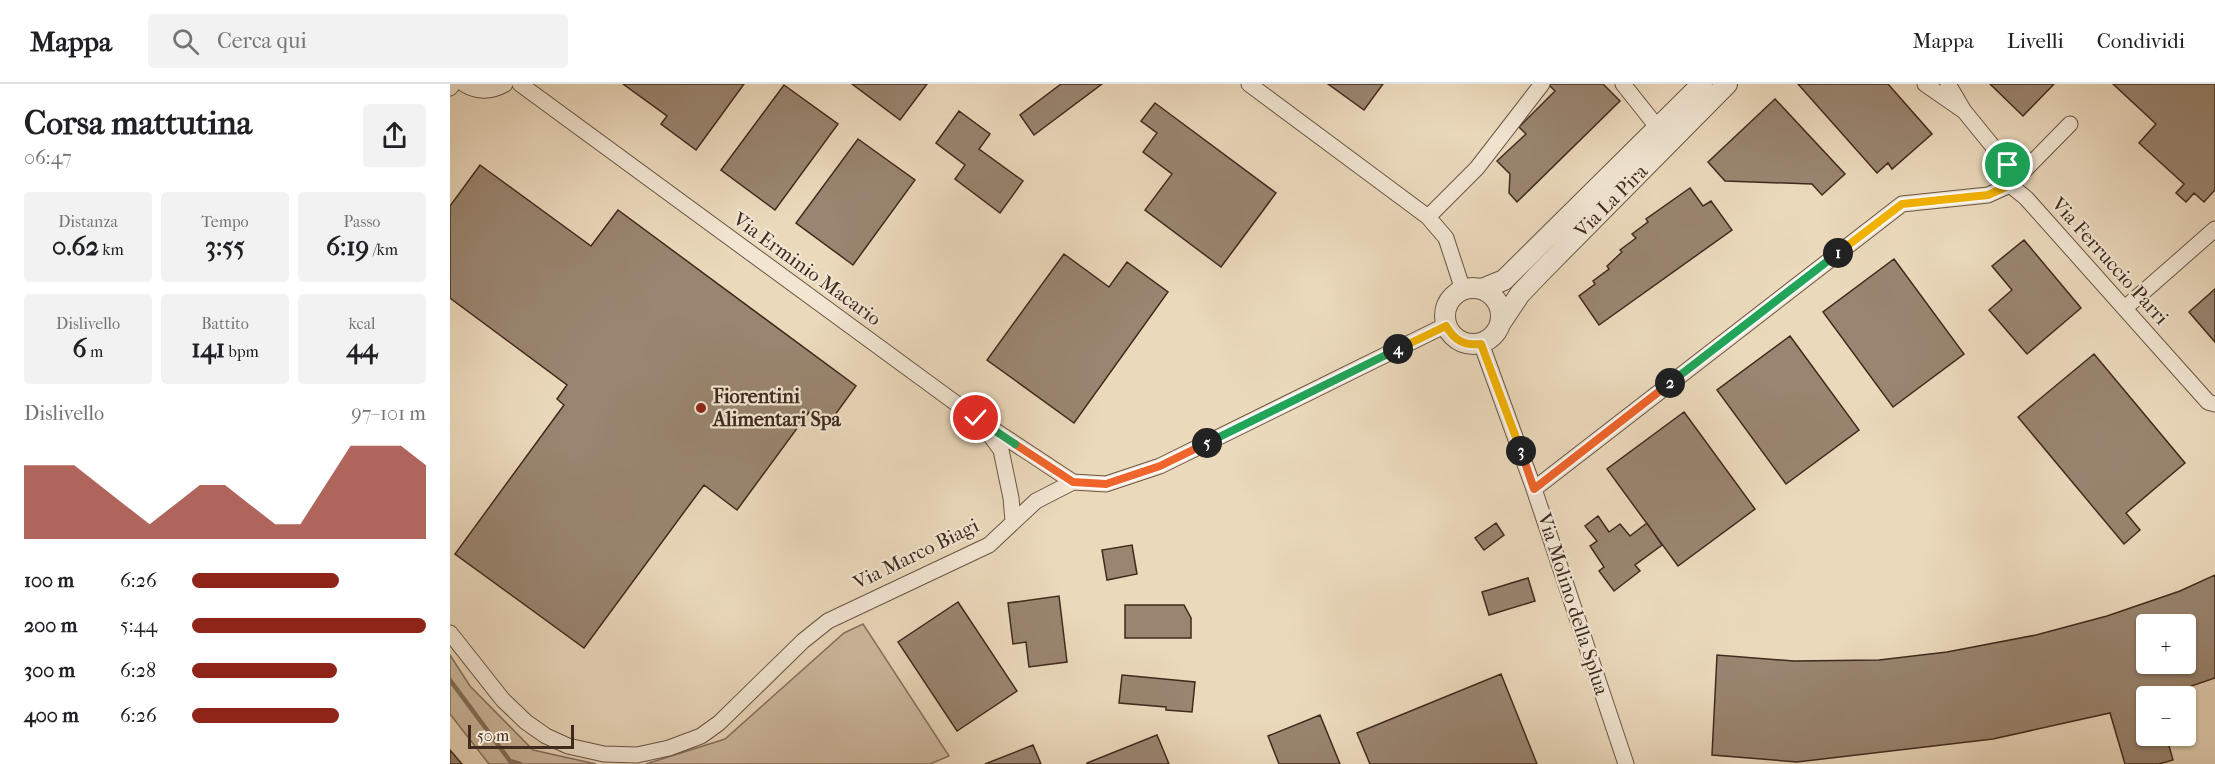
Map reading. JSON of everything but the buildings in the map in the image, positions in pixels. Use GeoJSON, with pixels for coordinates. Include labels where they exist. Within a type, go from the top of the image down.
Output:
{"type":"FeatureCollection","features":[{"type":"Feature","properties":{"kind":"street"},"geometry":{"type":"LineString","coordinates":[[450,88],[453,84]]}},
{"type":"Feature","properties":{"kind":"street"},"geometry":{"type":"LineString","coordinates":[[464,84],[479,90],[491,90],[505,84]]}},
{"type":"Feature","properties":{"kind":"street","name":"Via Erminio Macario"},"geometry":{"type":"LineString","coordinates":[[520,84],[976,418],[1073,482]]}},
{"type":"Feature","properties":{"kind":"street"},"geometry":{"type":"LineString","coordinates":[[1249,84],[1428,217],[1446,238],[1472,289],[1496,299],[1500,307],[1500,324],[1496,333],[1481,344],[1464,343],[1450,333],[1444,317],[1449,300],[1472,289]]}},
{"type":"Feature","properties":{"kind":"street"},"geometry":{"type":"LineString","coordinates":[[1428,217],[1477,168],[1542,84]]}},
{"type":"Feature","properties":{"kind":"street"},"geometry":{"type":"LineString","coordinates":[[1623,84],[1658,128]]}},
{"type":"Feature","properties":{"kind":"street","name":"Via La Pira"},"geometry":{"type":"LineString","coordinates":[[1472,289],[1504,280],[1702,84]]}},
{"type":"Feature","properties":{"kind":"street","name":"Via La Pira"},"geometry":{"type":"LineString","coordinates":[[1500,324],[1520,294],[1727,84]]}},
{"type":"Feature","properties":{"kind":"street"},"geometry":{"type":"LineString","coordinates":[[1925,84],[1964,111]]}},
{"type":"Feature","properties":{"kind":"street"},"geometry":{"type":"LineString","coordinates":[[1948,84],[1964,111],[2008,165],[2010,185]]}},
{"type":"Feature","properties":{"kind":"street"},"geometry":{"type":"LineString","coordinates":[[1534,489],[1902,204],[1988,195],[2010,185],[2070,124]]}},
{"type":"Feature","properties":{"kind":"street","name":"Via Ferruccio Parri"},"geometry":{"type":"LineString","coordinates":[[2010,185],[2026,198],[2208,402],[2215,404]]}},
{"type":"Feature","properties":{"kind":"street"},"geometry":{"type":"LineString","coordinates":[[2125,308],[2215,229]]}},
{"type":"Feature","properties":{"kind":"street"},"geometry":{"type":"LineString","coordinates":[[1073,482],[1106,484],[1160,466],[1446,326]]}},
{"type":"Feature","properties":{"kind":"street","name":"Via Molino della Splua"},"geometry":{"type":"LineString","coordinates":[[1481,344],[1534,489],[1626,764]]}},
{"type":"Feature","properties":{"kind":"street"},"geometry":{"type":"LineString","coordinates":[[976,418],[1001,450],[1011,498],[1013,521]]}},
{"type":"Feature","properties":{"kind":"street","name":"Via Marco Biagi"},"geometry":{"type":"LineString","coordinates":[[450,633],[503,700],[526,722],[546,736],[568,746],[595,752],[637,755],[669,748],[701,736],[734,710],[803,641],[828,621],[989,545],[1036,501],[1073,482]]}},
{"type":"Feature","properties":{"kind":"shaded area"},"geometry":{"type":"Polygon","coordinates":[[[863,624],[949,756],[930,764],[646,764],[725,739],[844,633],[863,624]]]}},
{"type":"Feature","properties":{"kind":"shaded area"},"geometry":{"type":"Polygon","coordinates":[[[450,655],[470,686],[533,750],[596,764],[489,764],[450,714],[450,655]]]}},
{"type":"Feature","properties":{"kind":"waterway"},"geometry":{"type":"LineString","coordinates":[[450,680],[510,761],[520,764]]}},
{"type":"Feature","properties":{"kind":"place","name":"Fiorentini Alimentari Spa"},"geometry":{"type":"Point","coordinates":[701,408]}},
{"type":"Feature","properties":{"kind":"route"},"geometry":{"type":"LineString","coordinates":[[976,418],[1073,482],[1106,484],[1160,466],[1446,326],[1456,339],[1472,345],[1481,344],[1534,489],[1902,204],[1988,195],[2010,185],[2008,165]]}}]}
